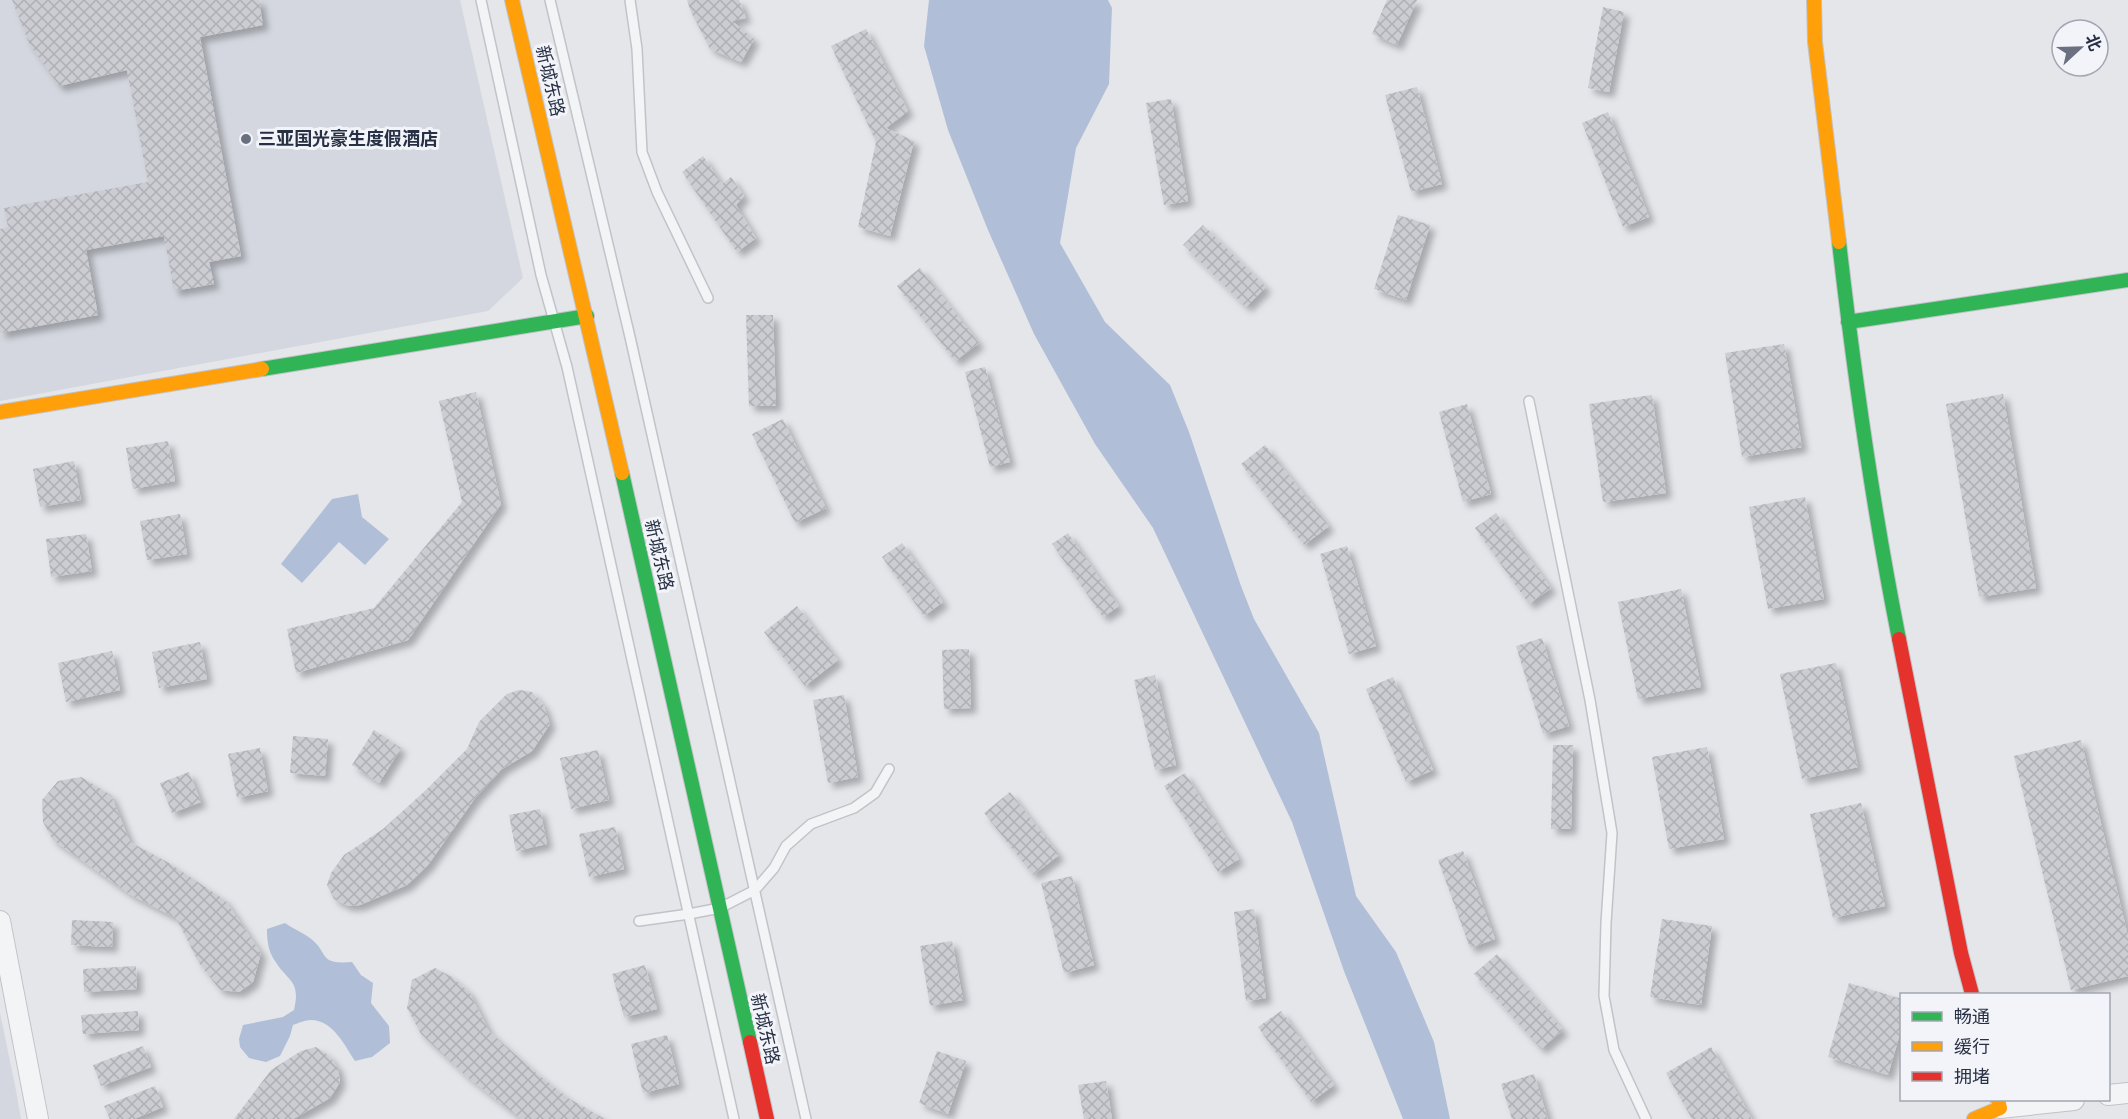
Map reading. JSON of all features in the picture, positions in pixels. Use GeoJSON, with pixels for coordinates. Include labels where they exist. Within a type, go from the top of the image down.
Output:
{"type":"FeatureCollection","features":[{"type":"Feature","properties":{"kind":"street","name":"新城东路"},"geometry":{"type":"LineString","coordinates":[[512,0],[587,316],[766,1119]]}},
{"type":"Feature","properties":{"kind":"street"},"geometry":{"type":"LineString","coordinates":[[1814,0],[1815,42],[1848,322],[1889,587],[1961,953],[1972,993]]}},
{"type":"Feature","properties":{"kind":"street"},"geometry":{"type":"LineString","coordinates":[[1848,322],[2128,280]]}},
{"type":"Feature","properties":{"kind":"street"},"geometry":{"type":"LineString","coordinates":[[0,412],[587,316]]}},
{"type":"Feature","properties":{"kind":"street"},"geometry":{"type":"LineString","coordinates":[[0,921],[38,1119]]}},
{"type":"Feature","properties":{"kind":"street"},"geometry":{"type":"LineString","coordinates":[[2110,1095],[2128,1093]]}},
{"type":"Feature","properties":{"kind":"street"},"geometry":{"type":"LineString","coordinates":[[1974,1119],[2001,1109],[2066,1101]]}},
{"type":"Feature","properties":{"kind":"lane"},"geometry":{"type":"LineString","coordinates":[[481,0],[541,275],[570,379],[734,1119]]}},
{"type":"Feature","properties":{"kind":"lane"},"geometry":{"type":"LineString","coordinates":[[550,0],[630,337],[806,1119]]}},
{"type":"Feature","properties":{"kind":"lane"},"geometry":{"type":"LineString","coordinates":[[630,0],[637,49],[642,152],[657,192],[708,298]]}},
{"type":"Feature","properties":{"kind":"lane"},"geometry":{"type":"LineString","coordinates":[[1529,401],[1590,700],[1612,833],[1604,996],[1614,1050],[1646,1119]]}},
{"type":"Feature","properties":{"kind":"lane"},"geometry":{"type":"LineString","coordinates":[[639,921],[720,908],[755,890],[774,868],[786,846],[811,824],[854,808],[875,793],[889,770]]}},
{"type":"Feature","properties":{"kind":"shaded area","name":"三亚国光豪生度假酒店"},"geometry":{"type":"Polygon","coordinates":[[[0,0],[460,0],[523,278],[488,311],[0,401],[0,0]]]}},
{"type":"Feature","properties":{"kind":"shaded area"},"geometry":{"type":"Polygon","coordinates":[[[0,1013],[15,1085],[21,1119],[0,1119],[0,1013]]]}},
{"type":"Feature","properties":{"kind":"water"},"geometry":{"type":"Polygon","coordinates":[[[929,0],[1108,0],[1112,8],[1109,84],[1076,148],[1060,243],[1105,322],[1170,385],[1189,432],[1254,619],[1319,733],[1356,896],[1396,952],[1434,1042],[1450,1119],[1403,1119],[1344,971],[1292,822],[1153,528],[1095,444],[1034,334],[988,230],[948,130],[924,46],[929,0]]]}},
{"type":"Feature","properties":{"kind":"water"},"geometry":{"type":"Polygon","coordinates":[[[358,494],[362,517],[389,539],[365,565],[339,542],[302,583],[281,564],[332,499],[358,494]]]}},
{"type":"Feature","properties":{"kind":"water"},"geometry":{"type":"Polygon","coordinates":[[[285,923],[316,943],[329,960],[352,962],[361,975],[373,983],[371,1003],[389,1026],[390,1043],[372,1057],[355,1061],[332,1029],[319,1021],[311,1020],[293,1025],[280,1056],[266,1062],[249,1058],[240,1047],[239,1039],[243,1025],[283,1017],[294,1010],[296,993],[294,987],[273,957],[268,941],[267,929],[285,923]]]}},
{"type":"Feature","properties":{"kind":"building"},"geometry":{"type":"Polygon","coordinates":[[[12,0],[259,0],[263,25],[200,37],[241,256],[209,262],[214,284],[174,291],[164,236],[86,250],[98,315],[0,333],[0,229],[8,227],[4,208],[148,182],[127,70],[59,86],[29,43],[12,0]]]}},
{"type":"Feature","properties":{"kind":"building"},"geometry":{"type":"Polygon","coordinates":[[[687,0],[739,0],[746,18],[732,21],[754,39],[741,62],[710,49],[687,0]]]}},
{"type":"Feature","properties":{"kind":"building"},"geometry":{"type":"Polygon","coordinates":[[[1387,0],[1417,0],[1397,45],[1372,34],[1387,0]]]}},
{"type":"Feature","properties":{"kind":"building"},"geometry":{"type":"Polygon","coordinates":[[[1603,7],[1624,12],[1609,92],[1588,88],[1603,7]]]}},
{"type":"Feature","properties":{"kind":"building"},"geometry":{"type":"Polygon","coordinates":[[[866,29],[908,111],[886,128],[914,141],[890,236],[858,227],[876,142],[831,46],[866,29]]]}},
{"type":"Feature","properties":{"kind":"building"},"geometry":{"type":"Polygon","coordinates":[[[1417,87],[1442,184],[1411,192],[1385,95],[1417,87]]]}},
{"type":"Feature","properties":{"kind":"building"},"geometry":{"type":"Polygon","coordinates":[[[1171,99],[1188,201],[1164,205],[1146,103],[1171,99]]]}},
{"type":"Feature","properties":{"kind":"building"},"geometry":{"type":"Polygon","coordinates":[[[1608,112],[1649,217],[1623,227],[1582,123],[1608,112]]]}},
{"type":"Feature","properties":{"kind":"building"},"geometry":{"type":"Polygon","coordinates":[[[703,156],[722,184],[731,177],[744,196],[736,205],[756,238],[737,252],[682,172],[703,156]]]}},
{"type":"Feature","properties":{"kind":"building"},"geometry":{"type":"Polygon","coordinates":[[[1398,215],[1430,225],[1406,300],[1374,289],[1398,215]]]}},
{"type":"Feature","properties":{"kind":"building"},"geometry":{"type":"Polygon","coordinates":[[[1203,225],[1266,287],[1246,307],[1183,245],[1203,225]]]}},
{"type":"Feature","properties":{"kind":"building"},"geometry":{"type":"Polygon","coordinates":[[[920,268],[979,343],[955,361],[897,286],[920,268]]]}},
{"type":"Feature","properties":{"kind":"building"},"geometry":{"type":"Polygon","coordinates":[[[746,315],[773,315],[776,406],[749,406],[746,315]]]}},
{"type":"Feature","properties":{"kind":"building"},"geometry":{"type":"Polygon","coordinates":[[[1784,344],[1802,447],[1742,457],[1725,353],[1784,344]]]}},
{"type":"Feature","properties":{"kind":"building"},"geometry":{"type":"Polygon","coordinates":[[[985,367],[1010,462],[990,467],[965,372],[985,367]]]}},
{"type":"Feature","properties":{"kind":"building"},"geometry":{"type":"Polygon","coordinates":[[[476,392],[501,504],[408,640],[296,673],[287,629],[374,608],[462,502],[439,401],[476,392]]]}},
{"type":"Feature","properties":{"kind":"building"},"geometry":{"type":"Polygon","coordinates":[[[2003,394],[2036,588],[1979,597],[1946,404],[2003,394]]]}},
{"type":"Feature","properties":{"kind":"building"},"geometry":{"type":"Polygon","coordinates":[[[1652,395],[1666,493],[1603,502],[1589,404],[1652,395]]]}},
{"type":"Feature","properties":{"kind":"building"},"geometry":{"type":"Polygon","coordinates":[[[1467,404],[1491,494],[1463,502],[1439,412],[1467,404]]]}},
{"type":"Feature","properties":{"kind":"building"},"geometry":{"type":"Polygon","coordinates":[[[783,419],[826,508],[795,523],[752,434],[783,419]]]}},
{"type":"Feature","properties":{"kind":"building"},"geometry":{"type":"Polygon","coordinates":[[[168,441],[175,481],[133,489],[126,448],[168,441]]]}},
{"type":"Feature","properties":{"kind":"building"},"geometry":{"type":"Polygon","coordinates":[[[1265,445],[1329,526],[1304,545],[1241,464],[1265,445]]]}},
{"type":"Feature","properties":{"kind":"building"},"geometry":{"type":"Polygon","coordinates":[[[74,461],[81,500],[40,507],[33,469],[74,461]]]}},
{"type":"Feature","properties":{"kind":"building"},"geometry":{"type":"Polygon","coordinates":[[[1805,497],[1824,599],[1768,609],[1749,507],[1805,497]]]}},
{"type":"Feature","properties":{"kind":"building"},"geometry":{"type":"Polygon","coordinates":[[[1496,513],[1551,588],[1529,604],[1475,528],[1496,513]]]}},
{"type":"Feature","properties":{"kind":"building"},"geometry":{"type":"Polygon","coordinates":[[[180,514],[187,554],[147,560],[140,521],[180,514]]]}},
{"type":"Feature","properties":{"kind":"building"},"geometry":{"type":"Polygon","coordinates":[[[1068,533],[1119,606],[1103,617],[1052,544],[1068,533]]]}},
{"type":"Feature","properties":{"kind":"building"},"geometry":{"type":"Polygon","coordinates":[[[86,534],[92,571],[51,577],[46,539],[86,534]]]}},
{"type":"Feature","properties":{"kind":"building"},"geometry":{"type":"Polygon","coordinates":[[[902,543],[943,602],[924,616],[882,557],[902,543]]]}},
{"type":"Feature","properties":{"kind":"building"},"geometry":{"type":"Polygon","coordinates":[[[1347,546],[1376,646],[1349,654],[1320,554],[1347,546]]]}},
{"type":"Feature","properties":{"kind":"building"},"geometry":{"type":"Polygon","coordinates":[[[1681,589],[1701,687],[1638,699],[1618,602],[1681,589]]]}},
{"type":"Feature","properties":{"kind":"building"},"geometry":{"type":"Polygon","coordinates":[[[797,606],[838,660],[805,686],[764,632],[797,606]]]}},
{"type":"Feature","properties":{"kind":"building"},"geometry":{"type":"Polygon","coordinates":[[[1542,638],[1569,726],[1543,734],[1516,646],[1542,638]]]}},
{"type":"Feature","properties":{"kind":"building"},"geometry":{"type":"Polygon","coordinates":[[[200,642],[207,679],[159,688],[152,652],[200,642]]]}},
{"type":"Feature","properties":{"kind":"building"},"geometry":{"type":"Polygon","coordinates":[[[969,649],[971,708],[944,709],[942,650],[969,649]]]}},
{"type":"Feature","properties":{"kind":"building"},"geometry":{"type":"Polygon","coordinates":[[[112,651],[120,690],[66,702],[58,663],[112,651]]]}},
{"type":"Feature","properties":{"kind":"building"},"geometry":{"type":"Polygon","coordinates":[[[1836,663],[1858,767],[1802,779],[1780,674],[1836,663]]]}},
{"type":"Feature","properties":{"kind":"building"},"geometry":{"type":"Polygon","coordinates":[[[1155,675],[1176,765],[1155,770],[1134,680],[1155,675]]]}},
{"type":"Feature","properties":{"kind":"building"},"geometry":{"type":"Polygon","coordinates":[[[1393,677],[1433,770],[1406,782],[1366,689],[1393,677]]]}},
{"type":"Feature","properties":{"kind":"building"},"geometry":{"type":"Polygon","coordinates":[[[519,690],[532,692],[544,706],[550,724],[532,751],[502,769],[475,798],[428,865],[407,885],[360,905],[348,906],[334,899],[327,885],[331,873],[344,855],[383,829],[427,789],[467,749],[479,722],[507,694],[519,690]]]}},
{"type":"Feature","properties":{"kind":"building"},"geometry":{"type":"Polygon","coordinates":[[[844,695],[858,777],[828,783],[813,700],[844,695]]]}},
{"type":"Feature","properties":{"kind":"building"},"geometry":{"type":"Polygon","coordinates":[[[374,730],[401,748],[379,783],[352,765],[374,730]]]}},
{"type":"Feature","properties":{"kind":"building"},"geometry":{"type":"Polygon","coordinates":[[[293,736],[328,739],[325,776],[290,773],[293,736]]]}},
{"type":"Feature","properties":{"kind":"building"},"geometry":{"type":"Polygon","coordinates":[[[2081,740],[2128,936],[2128,976],[2071,990],[2014,756],[2081,740]]]}},
{"type":"Feature","properties":{"kind":"building"},"geometry":{"type":"Polygon","coordinates":[[[1553,745],[1573,745],[1571,829],[1551,829],[1553,745]]]}},
{"type":"Feature","properties":{"kind":"building"},"geometry":{"type":"Polygon","coordinates":[[[1707,747],[1724,839],[1669,849],[1652,757],[1707,747]]]}},
{"type":"Feature","properties":{"kind":"building"},"geometry":{"type":"Polygon","coordinates":[[[260,748],[268,791],[237,798],[228,754],[260,748]]]}},
{"type":"Feature","properties":{"kind":"building"},"geometry":{"type":"Polygon","coordinates":[[[598,750],[609,800],[571,809],[560,758],[598,750]]]}},
{"type":"Feature","properties":{"kind":"building"},"geometry":{"type":"Polygon","coordinates":[[[189,772],[201,802],[172,813],[160,783],[189,772]]]}},
{"type":"Feature","properties":{"kind":"building"},"geometry":{"type":"Polygon","coordinates":[[[1185,773],[1239,859],[1218,872],[1164,786],[1185,773]]]}},
{"type":"Feature","properties":{"kind":"building"},"geometry":{"type":"Polygon","coordinates":[[[81,777],[111,795],[130,842],[169,863],[225,900],[261,953],[253,982],[239,992],[220,990],[199,963],[176,918],[131,895],[53,840],[43,822],[42,800],[58,781],[81,777]]]}},
{"type":"Feature","properties":{"kind":"building"},"geometry":{"type":"Polygon","coordinates":[[[1010,792],[1059,855],[1033,875],[984,813],[1010,792]]]}},
{"type":"Feature","properties":{"kind":"building"},"geometry":{"type":"Polygon","coordinates":[[[1861,803],[1885,906],[1833,918],[1810,814],[1861,803]]]}},
{"type":"Feature","properties":{"kind":"building"},"geometry":{"type":"Polygon","coordinates":[[[540,809],[547,844],[516,851],[509,815],[540,809]]]}},
{"type":"Feature","properties":{"kind":"building"},"geometry":{"type":"Polygon","coordinates":[[[615,827],[624,869],[589,877],[579,834],[615,827]]]}},
{"type":"Feature","properties":{"kind":"building"},"geometry":{"type":"Polygon","coordinates":[[[1463,851],[1495,939],[1470,948],[1438,860],[1463,851]]]}},
{"type":"Feature","properties":{"kind":"building"},"geometry":{"type":"Polygon","coordinates":[[[1072,876],[1094,965],[1064,973],[1041,883],[1072,876]]]}},
{"type":"Feature","properties":{"kind":"building"},"geometry":{"type":"Polygon","coordinates":[[[1254,909],[1266,998],[1246,1001],[1234,912],[1254,909]]]}},
{"type":"Feature","properties":{"kind":"building"},"geometry":{"type":"Polygon","coordinates":[[[1662,919],[1712,926],[1701,1005],[1650,997],[1662,919]]]}},
{"type":"Feature","properties":{"kind":"building"},"geometry":{"type":"Polygon","coordinates":[[[72,920],[113,922],[112,947],[71,945],[72,920]]]}},
{"type":"Feature","properties":{"kind":"building"},"geometry":{"type":"Polygon","coordinates":[[[952,941],[963,1000],[930,1006],[920,946],[952,941]]]}},
{"type":"Feature","properties":{"kind":"building"},"geometry":{"type":"Polygon","coordinates":[[[1497,954],[1563,1030],[1541,1049],[1474,974],[1497,954]]]}},
{"type":"Feature","properties":{"kind":"building"},"geometry":{"type":"Polygon","coordinates":[[[645,965],[657,1009],[624,1017],[612,974],[645,965]]]}},
{"type":"Feature","properties":{"kind":"building"},"geometry":{"type":"Polygon","coordinates":[[[136,966],[137,989],[84,992],[83,969],[136,966]]]}},
{"type":"Feature","properties":{"kind":"building"},"geometry":{"type":"Polygon","coordinates":[[[435,968],[452,977],[469,992],[489,1031],[535,1072],[568,1098],[605,1119],[521,1119],[466,1076],[421,1034],[407,1008],[412,980],[435,968]]]}},
{"type":"Feature","properties":{"kind":"building"},"geometry":{"type":"Polygon","coordinates":[[[1849,983],[1900,998],[1900,1034],[1888,1075],[1828,1057],[1849,983]]]}},
{"type":"Feature","properties":{"kind":"building"},"geometry":{"type":"Polygon","coordinates":[[[138,1011],[139,1030],[83,1034],[81,1015],[138,1011]]]}},
{"type":"Feature","properties":{"kind":"building"},"geometry":{"type":"Polygon","coordinates":[[[1281,1011],[1334,1085],[1311,1102],[1258,1027],[1281,1011]]]}},
{"type":"Feature","properties":{"kind":"building"},"geometry":{"type":"Polygon","coordinates":[[[667,1035],[679,1084],[643,1093],[631,1044],[667,1035]]]}},
{"type":"Feature","properties":{"kind":"building"},"geometry":{"type":"Polygon","coordinates":[[[143,1046],[151,1067],[101,1086],[93,1065],[143,1046]]]}},
{"type":"Feature","properties":{"kind":"building"},"geometry":{"type":"Polygon","coordinates":[[[316,1047],[329,1056],[338,1068],[340,1082],[330,1098],[293,1119],[234,1119],[271,1070],[301,1051],[316,1047]]]}},
{"type":"Feature","properties":{"kind":"building"},"geometry":{"type":"Polygon","coordinates":[[[1711,1047],[1752,1119],[1692,1119],[1666,1073],[1711,1047]]]}},
{"type":"Feature","properties":{"kind":"building"},"geometry":{"type":"Polygon","coordinates":[[[937,1051],[966,1061],[948,1114],[919,1103],[937,1051]]]}},
{"type":"Feature","properties":{"kind":"building"},"geometry":{"type":"Polygon","coordinates":[[[1534,1074],[1548,1119],[1512,1119],[1501,1084],[1534,1074]]]}},
{"type":"Feature","properties":{"kind":"building"},"geometry":{"type":"Polygon","coordinates":[[[1106,1081],[1112,1119],[1084,1119],[1078,1085],[1106,1081]]]}},
{"type":"Feature","properties":{"kind":"building"},"geometry":{"type":"Polygon","coordinates":[[[155,1086],[163,1107],[134,1119],[110,1119],[104,1106],[155,1086]]]}},
{"type":"Feature","properties":{"kind":"traffic: fast"},"geometry":{"type":"LineString","coordinates":[[1839,242],[1865,441],[1899,639]]}},
{"type":"Feature","properties":{"kind":"traffic: fast"},"geometry":{"type":"LineString","coordinates":[[1848,322],[2128,280]]}},
{"type":"Feature","properties":{"kind":"traffic: fast"},"geometry":{"type":"LineString","coordinates":[[262,369],[587,316]]}},
{"type":"Feature","properties":{"kind":"traffic: fast"},"geometry":{"type":"LineString","coordinates":[[622,473],[750,1042]]}},
{"type":"Feature","properties":{"kind":"traffic: slow"},"geometry":{"type":"LineString","coordinates":[[512,0],[622,473]]}},
{"type":"Feature","properties":{"kind":"traffic: slow"},"geometry":{"type":"LineString","coordinates":[[1814,0],[1815,42],[1839,242]]}},
{"type":"Feature","properties":{"kind":"traffic: slow"},"geometry":{"type":"LineString","coordinates":[[0,412],[262,369]]}},
{"type":"Feature","properties":{"kind":"traffic: slow"},"geometry":{"type":"LineString","coordinates":[[1974,1119],[2000,1108],[1998,1101]]}},
{"type":"Feature","properties":{"kind":"traffic: jam"},"geometry":{"type":"LineString","coordinates":[[1899,639],[1961,953],[1972,993]]}},
{"type":"Feature","properties":{"kind":"traffic: jam"},"geometry":{"type":"LineString","coordinates":[[750,1042],[767,1119]]}},
{"type":"Feature","properties":{"kind":"place","name":"三亚国光豪生度假酒店"},"geometry":{"type":"Point","coordinates":[246,139]}}]}
